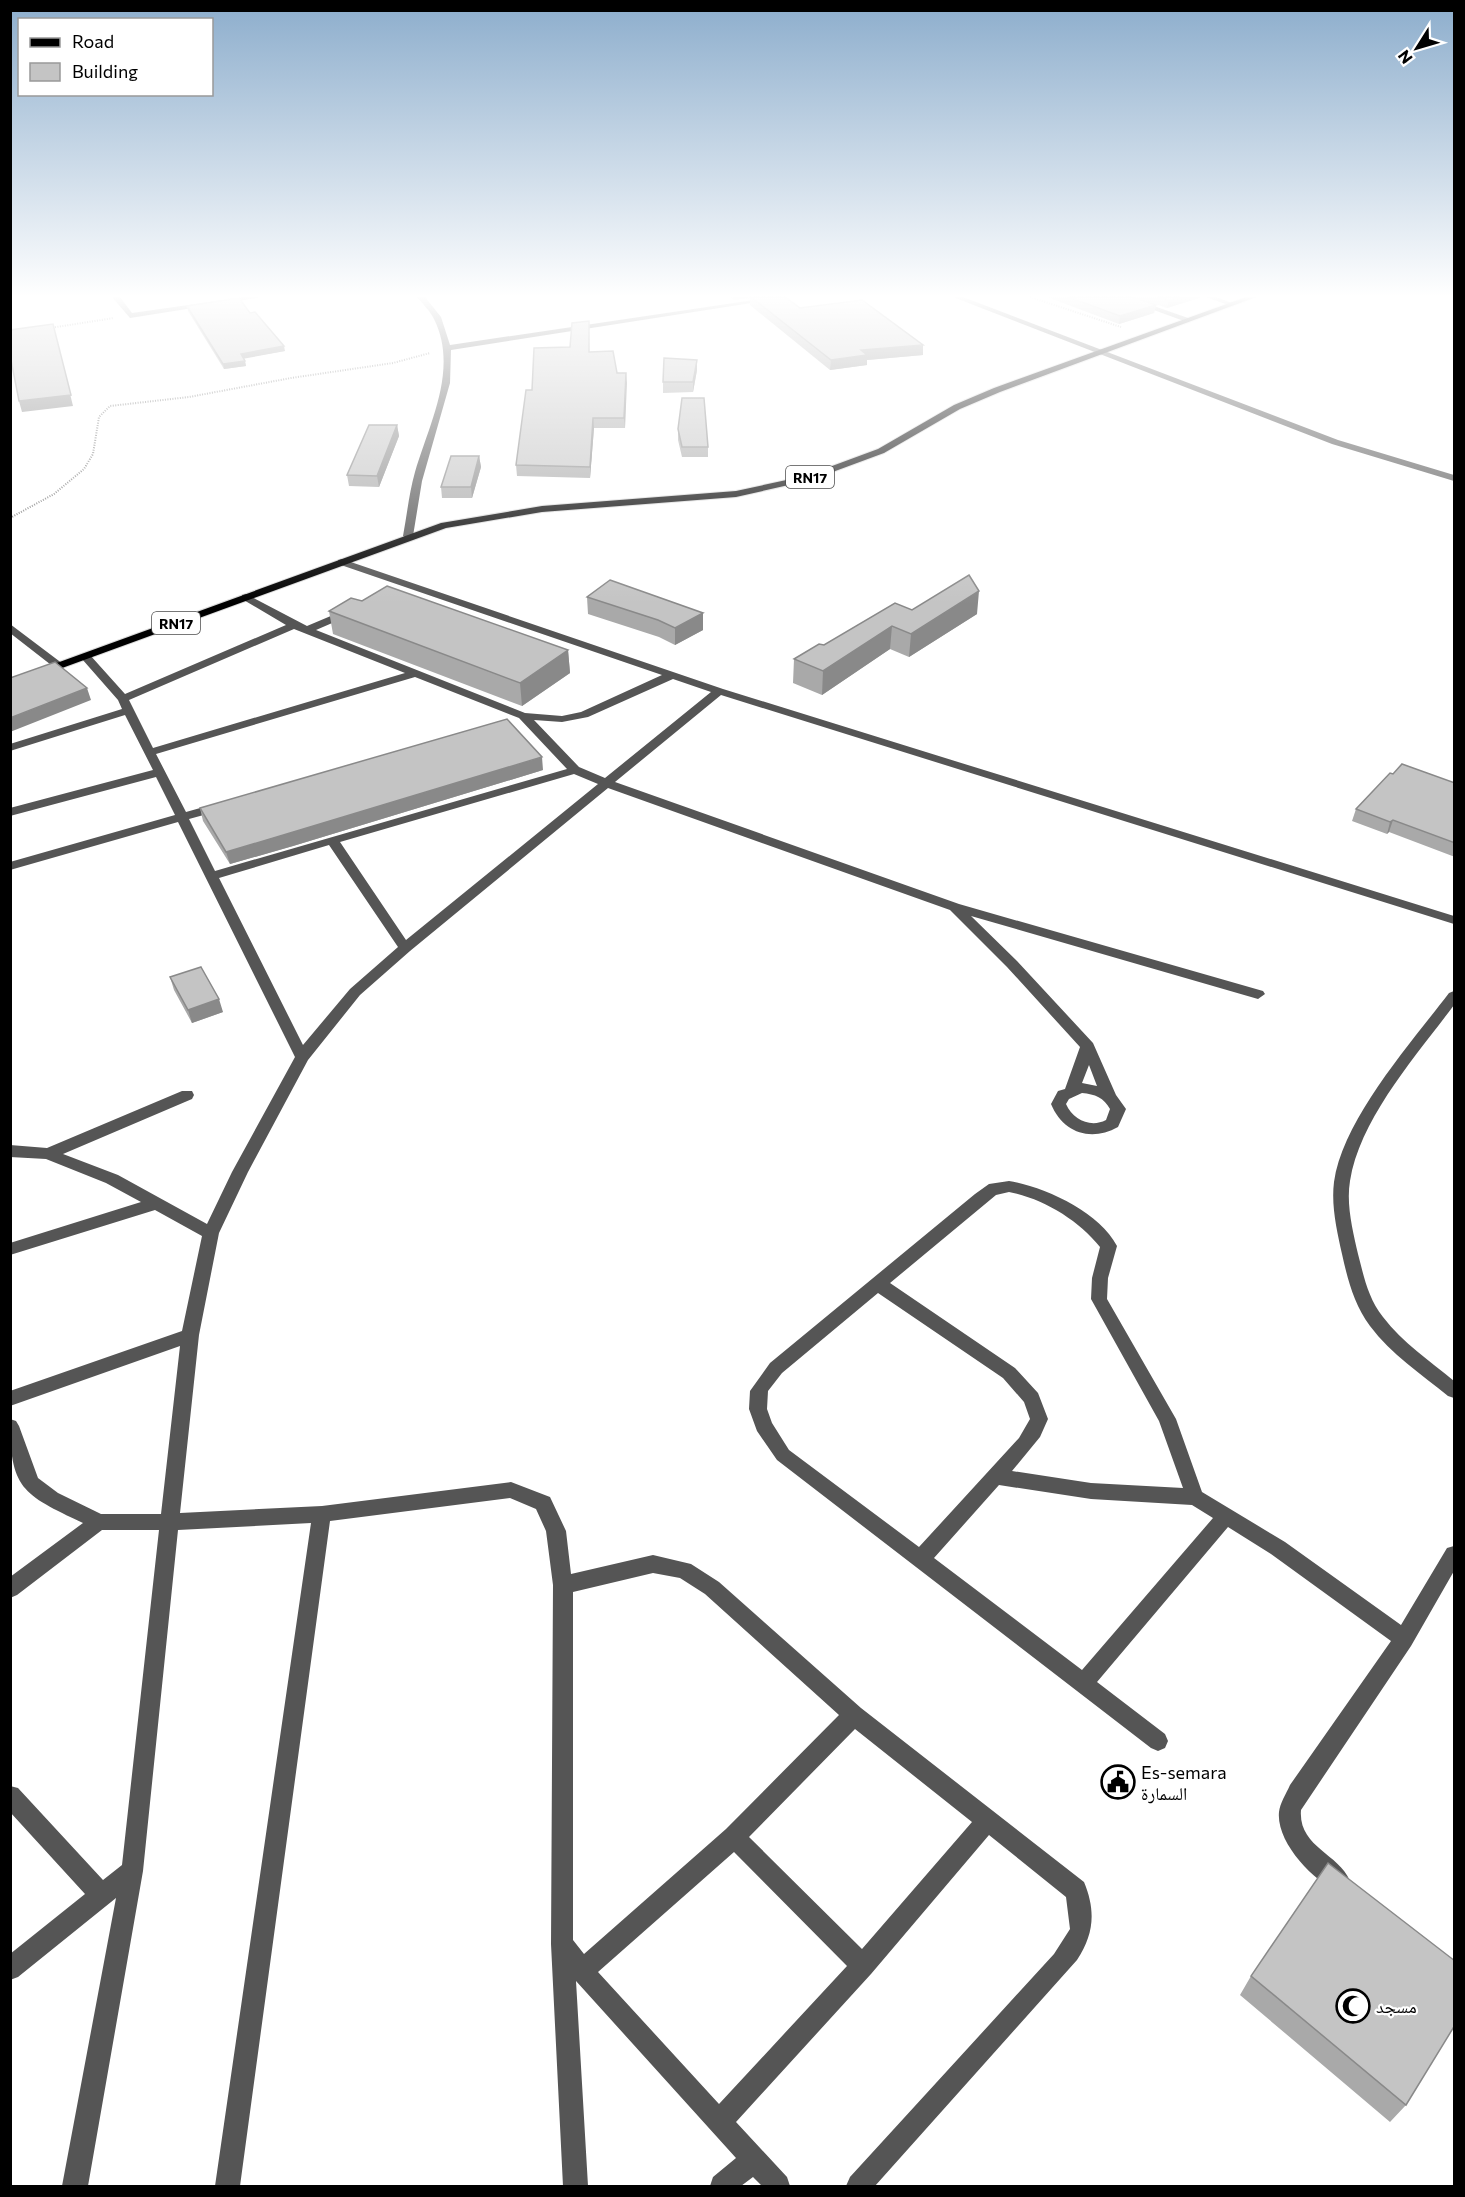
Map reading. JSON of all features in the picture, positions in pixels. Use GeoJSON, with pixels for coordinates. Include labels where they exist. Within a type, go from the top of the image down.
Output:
{"type":"FeatureCollection","features":[{"type":"Feature","properties":{"kind":"main road","name":"RN17"},"geometry":{"type":"LineString","coordinates":[[10,684],[408,536],[460,521],[501,514],[542,509],[689,500],[786,484],[847,465],[881,451],[976,400]]}},
{"type":"Feature","properties":{"kind":"street"},"geometry":{"type":"LineString","coordinates":[[408,536],[418,474],[443,400]]}},
{"type":"Feature","properties":{"kind":"street"},"geometry":{"type":"LineString","coordinates":[[1227,400],[1335,442],[1455,478]]}},
{"type":"Feature","properties":{"kind":"street"},"geometry":{"type":"LineString","coordinates":[[342,562],[400,587],[719,691],[1455,920]]}},
{"type":"Feature","properties":{"kind":"street"},"geometry":{"type":"LineString","coordinates":[[246,597],[294,624],[523,716],[562,719],[584,715],[672,675]]}},
{"type":"Feature","properties":{"kind":"street"},"geometry":{"type":"LineString","coordinates":[[308,630],[359,608]]}},
{"type":"Feature","properties":{"kind":"street"},"geometry":{"type":"LineString","coordinates":[[10,748],[126,705],[294,624]]}},
{"type":"Feature","properties":{"kind":"street"},"geometry":{"type":"LineString","coordinates":[[10,627],[59,666]]}},
{"type":"Feature","properties":{"kind":"street"},"geometry":{"type":"LineString","coordinates":[[86,657],[126,705],[302,1057]]}},
{"type":"Feature","properties":{"kind":"street"},"geometry":{"type":"LineString","coordinates":[[151,752],[416,674]]}},
{"type":"Feature","properties":{"kind":"street"},"geometry":{"type":"LineString","coordinates":[[75,2187],[132,1871],[190,1335],[212,1233],[240,1172],[302,1057],[355,992],[405,948],[609,784],[719,691]]}},
{"type":"Feature","properties":{"kind":"street"},"geometry":{"type":"LineString","coordinates":[[500,723],[523,716]]}},
{"type":"Feature","properties":{"kind":"street"},"geometry":{"type":"LineString","coordinates":[[523,716],[575,770],[609,784],[954,907],[1258,994]]}},
{"type":"Feature","properties":{"kind":"street"},"geometry":{"type":"LineString","coordinates":[[212,876],[575,770]]}},
{"type":"Feature","properties":{"kind":"street"},"geometry":{"type":"LineString","coordinates":[[10,812],[159,771]]}},
{"type":"Feature","properties":{"kind":"street"},"geometry":{"type":"LineString","coordinates":[[10,866],[227,804]]}},
{"type":"Feature","properties":{"kind":"street"},"geometry":{"type":"LineString","coordinates":[[332,840],[405,948]]}},
{"type":"Feature","properties":{"kind":"street"},"geometry":{"type":"LineString","coordinates":[[954,907],[1012,964],[1088,1046],[1109,1096],[1118,1109],[1114,1122],[1108,1126],[1090,1129],[1072,1124],[1060,1112],[1060,1099],[1072,1090],[1088,1046]]}},
{"type":"Feature","properties":{"kind":"street"},"geometry":{"type":"LineString","coordinates":[[1455,996],[1415,1048],[1355,1137],[1342,1181],[1344,1228],[1357,1282],[1368,1309],[1387,1334],[1455,1391]]}},
{"type":"Feature","properties":{"kind":"street"},"geometry":{"type":"LineString","coordinates":[[1072,1090],[1091,1089],[1109,1096]]}},
{"type":"Feature","properties":{"kind":"street"},"geometry":{"type":"LineString","coordinates":[[48,1154],[187,1095]]}},
{"type":"Feature","properties":{"kind":"street"},"geometry":{"type":"LineString","coordinates":[[10,1151],[48,1154],[112,1179],[212,1233]]}},
{"type":"Feature","properties":{"kind":"street"},"geometry":{"type":"LineString","coordinates":[[1158,1741],[919,1561],[783,1455],[766,1432],[759,1412],[759,1390],[776,1368],[995,1188],[1009,1186],[1025,1189],[1074,1214],[1100,1234],[1109,1246],[1100,1278],[1099,1299],[1167,1419],[1194,1497]]}},
{"type":"Feature","properties":{"kind":"street"},"geometry":{"type":"LineString","coordinates":[[10,1249],[157,1203]]}},
{"type":"Feature","properties":{"kind":"street"},"geometry":{"type":"LineString","coordinates":[[878,1284],[1009,1374],[1032,1398],[1039,1419],[1034,1432],[919,1561]]}},
{"type":"Feature","properties":{"kind":"street"},"geometry":{"type":"LineString","coordinates":[[10,1399],[190,1335]]}},
{"type":"Feature","properties":{"kind":"street"},"geometry":{"type":"LineString","coordinates":[[10,1426],[30,1483],[51,1499],[99,1522],[168,1522],[322,1514],[511,1490],[543,1503],[556,1531],[563,1585],[562,1944],[575,2187]]}},
{"type":"Feature","properties":{"kind":"street"},"geometry":{"type":"LineString","coordinates":[[994,1476],[1090,1491],[1194,1497],[1278,1548],[1404,1639]]}},
{"type":"Feature","properties":{"kind":"street"},"geometry":{"type":"LineString","coordinates":[[228,2187],[322,1514]]}},
{"type":"Feature","properties":{"kind":"street"},"geometry":{"type":"LineString","coordinates":[[1083,1684],[1226,1516]]}},
{"type":"Feature","properties":{"kind":"street"},"geometry":{"type":"LineString","coordinates":[[10,1589],[99,1522]]}},
{"type":"Feature","properties":{"kind":"street"},"geometry":{"type":"LineString","coordinates":[[1355,1894],[1304,1850],[1294,1837],[1289,1813],[1298,1793],[1404,1639],[1455,1554]]}},
{"type":"Feature","properties":{"kind":"street"},"geometry":{"type":"LineString","coordinates":[[563,1585],[653,1564],[684,1570],[712,1588],[854,1715],[1076,1890],[1083,1917],[1080,1938],[1062,1962],[859,2187]]}},
{"type":"Feature","properties":{"kind":"street"},"geometry":{"type":"LineString","coordinates":[[582,1971],[734,1837],[854,1715]]}},
{"type":"Feature","properties":{"kind":"street"},"geometry":{"type":"LineString","coordinates":[[10,1796],[101,1895]]}},
{"type":"Feature","properties":{"kind":"street"},"geometry":{"type":"LineString","coordinates":[[719,2122],[863,1966],[988,1820]]}},
{"type":"Feature","properties":{"kind":"street"},"geometry":{"type":"LineString","coordinates":[[734,1837],[863,1966]]}},
{"type":"Feature","properties":{"kind":"street"},"geometry":{"type":"LineString","coordinates":[[10,1969],[132,1871]]}},
{"type":"Feature","properties":{"kind":"street"},"geometry":{"type":"LineString","coordinates":[[562,1944],[582,1971],[778,2187]]}},
{"type":"Feature","properties":{"kind":"street"},"geometry":{"type":"LineString","coordinates":[[722,2187],[754,2160]]}},
{"type":"Feature","properties":{"kind":"path"},"geometry":{"type":"LineString","coordinates":[[10,518],[26,511],[83,470],[92,459],[96,423],[104,411],[111,406],[167,400]]}},
{"type":"Feature","properties":{"kind":"building"},"geometry":{"type":"Polygon","coordinates":[[[525,400],[625,400],[624,418],[593,418],[590,467],[516,465],[525,400]]]}},
{"type":"Feature","properties":{"kind":"building"},"geometry":{"type":"Polygon","coordinates":[[[682,400],[704,400],[708,447],[682,447],[678,429],[682,400]]]}},
{"type":"Feature","properties":{"kind":"building"},"geometry":{"type":"Polygon","coordinates":[[[369,425],[397,425],[377,476],[347,475],[369,425]]]}},
{"type":"Feature","properties":{"kind":"building"},"geometry":{"type":"Polygon","coordinates":[[[451,456],[479,456],[471,487],[441,487],[451,456]]]}},
{"type":"Feature","properties":{"kind":"building"},"geometry":{"type":"Polygon","coordinates":[[[969,575],[979,591],[911,634],[892,626],[823,671],[794,659],[819,644],[824,645],[895,603],[912,610],[969,575]]]}},
{"type":"Feature","properties":{"kind":"building"},"geometry":{"type":"Polygon","coordinates":[[[610,580],[703,613],[675,628],[658,620],[587,597],[610,580]]]}},
{"type":"Feature","properties":{"kind":"building"},"geometry":{"type":"Polygon","coordinates":[[[387,586],[568,650],[520,683],[329,611],[351,598],[362,601],[387,586]]]}},
{"type":"Feature","properties":{"kind":"building"},"geometry":{"type":"Polygon","coordinates":[[[55,662],[87,688],[10,718],[10,678],[55,662]]]}},
{"type":"Feature","properties":{"kind":"building"},"geometry":{"type":"Polygon","coordinates":[[[507,719],[542,757],[226,852],[200,808],[507,719]]]}},
{"type":"Feature","properties":{"kind":"building"},"geometry":{"type":"Polygon","coordinates":[[[1402,764],[1455,783],[1455,843],[1356,809],[1390,773],[1393,774],[1402,764]]]}},
{"type":"Feature","properties":{"kind":"building"},"geometry":{"type":"Polygon","coordinates":[[[201,967],[219,999],[188,1010],[170,977],[201,967]]]}},
{"type":"Feature","properties":{"kind":"building","name":"مسجد"},"geometry":{"type":"Polygon","coordinates":[[[1328,1863],[1455,1961],[1455,2025],[1406,2105],[1251,1976],[1328,1863]]]}},
{"type":"Feature","properties":{"kind":"place","name":"Es-semara السمارة"},"geometry":{"type":"Point","coordinates":[1118,1782]}},
{"type":"Feature","properties":{"kind":"place","name":"مسجد"},"geometry":{"type":"Point","coordinates":[1353,2006]}}]}
